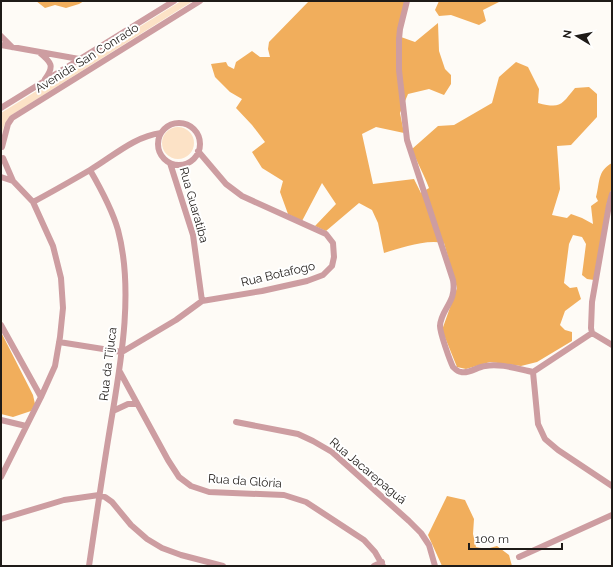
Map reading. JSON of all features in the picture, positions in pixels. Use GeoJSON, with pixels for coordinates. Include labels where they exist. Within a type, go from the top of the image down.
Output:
{"type":"FeatureCollection","features":[{"type":"Feature","properties":{"kind":"street","name":"Avenida San Conrado"},"geometry":{"type":"LineString","coordinates":[[1,108],[174,1]]}},
{"type":"Feature","properties":{"kind":"street","name":"Avenida San Conrado"},"geometry":{"type":"LineString","coordinates":[[2,160],[1,146],[8,124],[12,118],[200,1]]}},
{"type":"Feature","properties":{"kind":"street"},"geometry":{"type":"LineString","coordinates":[[408,1],[400,29],[399,39],[399,70],[407,140],[453,280],[453,296],[442,316],[440,326],[441,334],[454,368],[460,372],[468,372],[485,366],[500,365],[533,372],[592,333]]}},
{"type":"Feature","properties":{"kind":"street"},"geometry":{"type":"LineString","coordinates":[[1,36],[12,47]]}},
{"type":"Feature","properties":{"kind":"street"},"geometry":{"type":"LineString","coordinates":[[1,46],[79,59]]}},
{"type":"Feature","properties":{"kind":"street"},"geometry":{"type":"LineString","coordinates":[[38,52],[49,60],[51,66],[50,72],[44,81]]}},
{"type":"Feature","properties":{"kind":"street"},"geometry":{"type":"LineString","coordinates":[[172,124],[185,124],[196,132],[199,138],[198,152],[192,159],[184,164],[170,163],[160,153],[158,139],[161,133],[172,124]]}},
{"type":"Feature","properties":{"kind":"street"},"geometry":{"type":"LineString","coordinates":[[33,202],[90,170],[138,140],[151,134],[161,133]]}},
{"type":"Feature","properties":{"kind":"street","name":"Rua Botafogo"},"geometry":{"type":"LineString","coordinates":[[122,352],[176,320],[202,301],[307,281],[323,275],[332,266],[334,256],[332,243],[326,234],[242,196],[226,184],[198,152]]}},
{"type":"Feature","properties":{"kind":"street"},"geometry":{"type":"LineString","coordinates":[[1,477],[55,366],[63,308],[61,278],[53,246],[33,202],[13,181],[2,160]]}},
{"type":"Feature","properties":{"kind":"street","name":"Rua Guaratiba"},"geometry":{"type":"LineString","coordinates":[[170,163],[193,235],[202,301]]}},
{"type":"Feature","properties":{"kind":"street","name":"Rua da Tijuca"},"geometry":{"type":"LineString","coordinates":[[89,566],[120,372],[125,304],[122,253],[118,230],[110,208],[90,170]]}},
{"type":"Feature","properties":{"kind":"street"},"geometry":{"type":"LineString","coordinates":[[1,178],[13,181]]}},
{"type":"Feature","properties":{"kind":"street"},"geometry":{"type":"LineString","coordinates":[[612,194],[592,302],[591,328],[592,333],[612,345]]}},
{"type":"Feature","properties":{"kind":"street"},"geometry":{"type":"LineString","coordinates":[[1,325],[41,397]]}},
{"type":"Feature","properties":{"kind":"street"},"geometry":{"type":"LineString","coordinates":[[59,342],[122,352]]}},
{"type":"Feature","properties":{"kind":"street","name":"Rua da Glória"},"geometry":{"type":"LineString","coordinates":[[120,372],[168,460],[179,477],[191,486],[209,492],[266,493],[295,497],[306,502],[364,540],[383,564]]}},
{"type":"Feature","properties":{"kind":"street"},"geometry":{"type":"LineString","coordinates":[[533,372],[538,424],[544,439],[612,486]]}},
{"type":"Feature","properties":{"kind":"street"},"geometry":{"type":"LineString","coordinates":[[113,411],[128,404],[137,404]]}},
{"type":"Feature","properties":{"kind":"street"},"geometry":{"type":"LineString","coordinates":[[1,420],[26,426]]}},
{"type":"Feature","properties":{"kind":"street","name":"Rua Jacarepaguá"},"geometry":{"type":"LineString","coordinates":[[236,422],[298,434],[332,452],[421,533],[429,545],[435,566]]}},
{"type":"Feature","properties":{"kind":"street"},"geometry":{"type":"LineString","coordinates":[[1,519],[64,500],[100,496],[105,497],[112,502],[131,525],[147,539],[162,548],[223,566]]}},
{"type":"Feature","properties":{"kind":"street"},"geometry":{"type":"LineString","coordinates":[[519,558],[612,515]]}},
{"type":"Feature","properties":{"kind":"street"},"geometry":{"type":"LineString","coordinates":[[374,566],[383,564]]}},
{"type":"Feature","properties":{"kind":"shaded area"},"geometry":{"type":"Polygon","coordinates":[[[36,1],[84,1],[66,8],[55,5],[45,8],[36,1]]]}},
{"type":"Feature","properties":{"kind":"shaded area"},"geometry":{"type":"Polygon","coordinates":[[[181,1],[193,1],[10,116],[3,128],[2,142],[1,141],[1,113],[181,1]]]}},
{"type":"Feature","properties":{"kind":"shaded area"},"geometry":{"type":"Polygon","coordinates":[[[309,1],[407,1],[401,37],[415,42],[438,23],[439,51],[445,69],[451,75],[451,84],[444,95],[429,89],[408,94],[400,113],[404,133],[376,127],[362,134],[373,184],[414,179],[421,193],[429,188],[412,149],[438,126],[454,125],[492,103],[499,77],[516,62],[528,67],[539,89],[538,103],[552,106],[560,104],[575,88],[589,87],[597,94],[597,117],[571,145],[557,146],[560,189],[552,215],[567,218],[571,214],[593,224],[591,206],[598,201],[596,197],[601,174],[607,166],[612,163],[612,187],[607,203],[594,280],[587,279],[582,275],[586,244],[582,237],[573,235],[569,244],[564,283],[570,288],[577,287],[581,299],[565,311],[560,325],[565,330],[572,332],[572,341],[537,362],[521,366],[490,362],[466,369],[457,367],[442,330],[457,288],[444,243],[421,243],[384,253],[378,223],[372,210],[359,203],[326,231],[315,226],[336,204],[322,183],[302,221],[288,214],[280,192],[283,181],[262,168],[252,152],[265,142],[236,108],[242,99],[230,92],[215,77],[211,64],[226,62],[228,66],[234,69],[236,62],[252,51],[260,57],[270,57],[268,49],[269,42],[309,1]]]}},
{"type":"Feature","properties":{"kind":"shaded area"},"geometry":{"type":"Polygon","coordinates":[[[439,1],[501,1],[483,10],[486,21],[479,25],[451,15],[439,16],[435,10],[439,1]]]}},
{"type":"Feature","properties":{"kind":"shaded area"},"geometry":{"type":"Polygon","coordinates":[[[175,127],[181,127],[191,134],[194,143],[193,149],[187,156],[181,159],[175,159],[165,152],[162,146],[162,140],[169,130],[175,127]]]}},
{"type":"Feature","properties":{"kind":"shaded area"},"geometry":{"type":"Polygon","coordinates":[[[1,332],[33,395],[35,404],[31,411],[13,417],[1,414],[1,332]]]}},
{"type":"Feature","properties":{"kind":"shaded area"},"geometry":{"type":"Polygon","coordinates":[[[447,496],[465,500],[474,519],[473,534],[476,547],[486,549],[497,546],[509,555],[512,566],[442,566],[428,535],[447,496]]]}}]}
